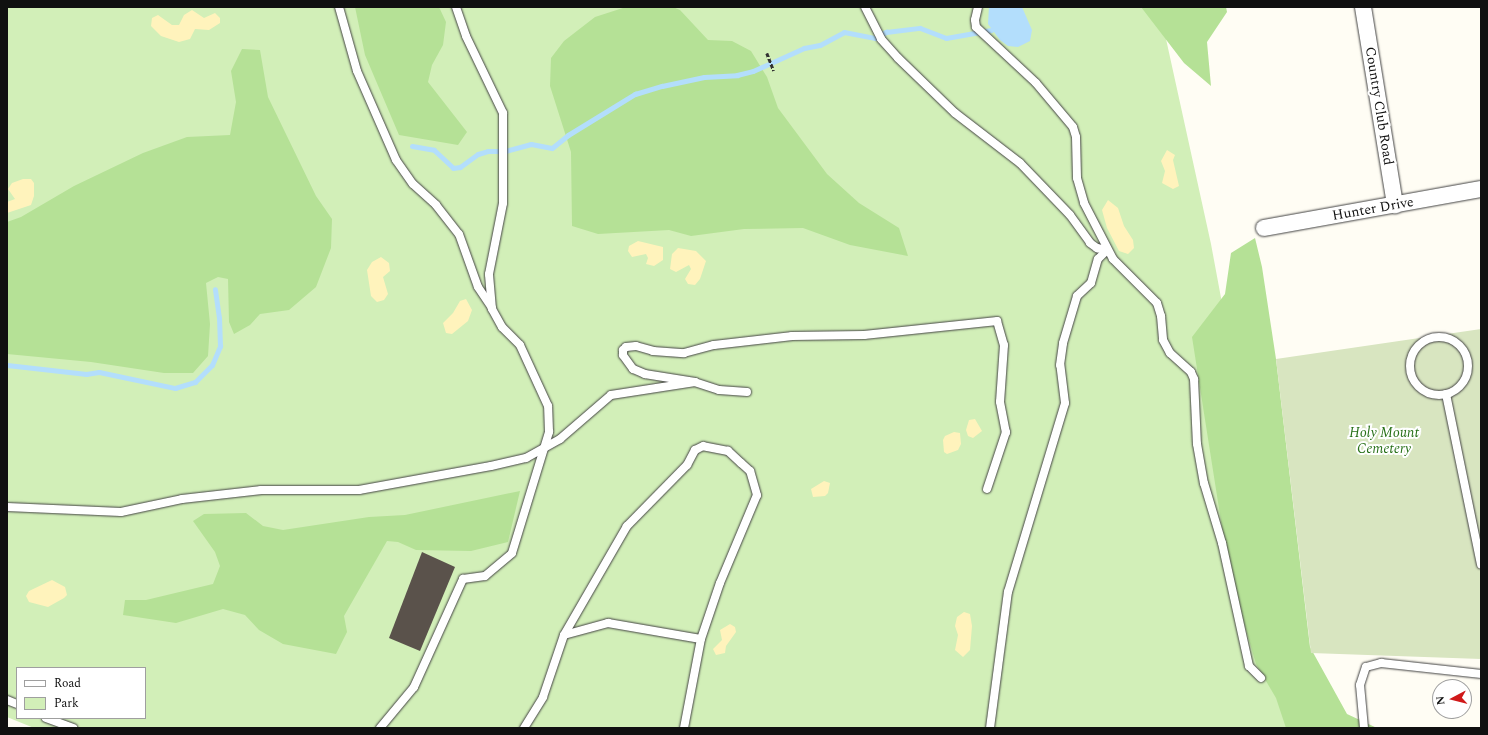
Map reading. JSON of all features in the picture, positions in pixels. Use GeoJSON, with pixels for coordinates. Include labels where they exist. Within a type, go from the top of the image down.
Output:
{"type":"FeatureCollection","features":[{"type":"Feature","properties":{"kind":"street","name":"Country Club Road"},"geometry":{"type":"LineString","coordinates":[[1363,7],[1395,205]]}},
{"type":"Feature","properties":{"kind":"street","name":"Hunter Drive"},"geometry":{"type":"LineString","coordinates":[[1264,228],[1481,189]]}},
{"type":"Feature","properties":{"kind":"lane"},"geometry":{"type":"LineString","coordinates":[[339,7],[357,72],[396,160],[413,184],[436,205],[459,234],[478,287],[502,327],[520,345],[548,406],[549,432],[512,553],[485,576],[463,579],[414,687],[380,728]]}},
{"type":"Feature","properties":{"kind":"lane"},"geometry":{"type":"LineString","coordinates":[[456,7],[466,36],[503,113],[503,203],[489,274],[492,310]]}},
{"type":"Feature","properties":{"kind":"lane"},"geometry":{"type":"LineString","coordinates":[[865,7],[881,39],[955,113],[1020,163],[1070,215],[1090,242],[1097,248],[1107,250]]}},
{"type":"Feature","properties":{"kind":"lane"},"geometry":{"type":"LineString","coordinates":[[978,7],[974,20],[976,27],[1036,83],[1061,110],[1073,128],[1079,184],[1084,203],[1107,250],[1156,304],[1161,316],[1163,340],[1170,353],[1191,372],[1194,379],[1197,444],[1204,482],[1222,543],[1249,666],[1261,678]]}},
{"type":"Feature","properties":{"kind":"lane"},"geometry":{"type":"LineString","coordinates":[[990,728],[1008,592],[1064,403],[1060,365],[1063,343],[1077,296],[1091,283],[1098,259],[1107,250]]}},
{"type":"Feature","properties":{"kind":"lane"},"geometry":{"type":"LineString","coordinates":[[747,392],[719,390],[694,382],[645,374],[633,369],[623,355],[623,350],[626,347],[636,346],[653,351],[684,353],[714,345],[792,336],[864,335],[997,321],[1004,345],[1000,402],[1006,432],[987,489]]}},
{"type":"Feature","properties":{"kind":"lane"},"geometry":{"type":"LineString","coordinates":[[1431,338],[1447,338],[1458,344],[1467,359],[1466,378],[1460,386],[1446,394],[1432,394],[1421,389],[1412,376],[1412,356],[1417,348],[1431,338]]}},
{"type":"Feature","properties":{"kind":"lane"},"geometry":{"type":"LineString","coordinates":[[7,507],[121,512],[182,499],[261,490],[359,490],[526,458],[570,432],[611,394],[694,382]]}},
{"type":"Feature","properties":{"kind":"lane"},"geometry":{"type":"LineString","coordinates":[[1446,394],[1481,564]]}},
{"type":"Feature","properties":{"kind":"lane"},"geometry":{"type":"LineString","coordinates":[[524,728],[543,697],[564,635],[627,526],[687,465],[695,450],[704,446],[728,451],[742,463],[750,471],[757,495],[720,584],[701,638],[684,728]]}},
{"type":"Feature","properties":{"kind":"lane"},"geometry":{"type":"LineString","coordinates":[[564,635],[608,623],[701,638]]}},
{"type":"Feature","properties":{"kind":"lane"},"geometry":{"type":"LineString","coordinates":[[1364,728],[1360,685],[1366,667],[1381,663],[1481,674]]}},
{"type":"Feature","properties":{"kind":"lane"},"geometry":{"type":"LineString","coordinates":[[49,719],[73,728]]}},
{"type":"Feature","properties":{"kind":"path"},"geometry":{"type":"LineString","coordinates":[[767,53],[774,71]]}},
{"type":"Feature","properties":{"kind":"green space"},"geometry":{"type":"Polygon","coordinates":[[[7,7],[1159,7],[1211,244],[1301,728],[34,728],[7,717],[7,7]]]}},
{"type":"Feature","properties":{"kind":"green space"},"geometry":{"type":"Polygon","coordinates":[[[355,7],[439,7],[446,22],[443,45],[432,65],[428,82],[467,132],[458,145],[399,135],[365,55],[355,7]]]}},
{"type":"Feature","properties":{"kind":"green space"},"geometry":{"type":"Polygon","coordinates":[[[626,7],[673,7],[680,10],[708,40],[732,41],[751,51],[767,77],[778,108],[827,174],[859,203],[899,228],[908,256],[850,245],[803,228],[744,229],[691,236],[669,230],[598,234],[572,226],[571,152],[550,86],[551,58],[564,41],[595,17],[626,7]]]}},
{"type":"Feature","properties":{"kind":"green space"},"geometry":{"type":"Polygon","coordinates":[[[1141,7],[1226,7],[1227,12],[1207,42],[1211,86],[1184,63],[1141,7]]]}},
{"type":"Feature","properties":{"kind":"green space"},"geometry":{"type":"Polygon","coordinates":[[[242,49],[260,50],[268,97],[316,196],[332,219],[331,248],[316,287],[289,310],[260,314],[250,325],[234,334],[229,322],[228,279],[218,277],[206,283],[210,324],[208,356],[193,373],[164,373],[91,362],[7,354],[7,222],[21,217],[74,186],[143,153],[187,137],[230,135],[236,102],[231,71],[242,49]]]}},
{"type":"Feature","properties":{"kind":"green space"},"geometry":{"type":"Polygon","coordinates":[[[1255,238],[1262,267],[1276,359],[1310,647],[1347,714],[1377,728],[1286,728],[1276,698],[1256,664],[1229,572],[1192,337],[1225,294],[1231,253],[1255,238]]]}},
{"type":"Feature","properties":{"kind":"green space","name":"Holy Mount Cemetery"},"geometry":{"type":"Polygon","coordinates":[[[1481,329],[1481,659],[1311,653],[1276,359],[1481,329]]]}},
{"type":"Feature","properties":{"kind":"green space"},"geometry":{"type":"Polygon","coordinates":[[[520,491],[508,542],[471,551],[416,550],[398,542],[387,541],[344,616],[347,632],[336,654],[283,644],[259,630],[245,615],[223,609],[176,623],[123,615],[125,600],[146,600],[213,584],[220,566],[215,552],[193,521],[204,514],[246,513],[263,526],[283,530],[369,517],[405,515],[520,491]]]}},
{"type":"Feature","properties":{"kind":"sand"},"geometry":{"type":"Polygon","coordinates":[[[192,10],[204,18],[215,13],[220,18],[220,23],[209,30],[195,29],[190,39],[179,42],[161,36],[151,26],[152,18],[158,15],[172,25],[179,25],[184,15],[192,10]]]}},
{"type":"Feature","properties":{"kind":"sand"},"geometry":{"type":"Polygon","coordinates":[[[1167,150],[1175,155],[1173,160],[1179,186],[1173,189],[1162,183],[1165,171],[1161,161],[1167,150]]]}},
{"type":"Feature","properties":{"kind":"sand"},"geometry":{"type":"Polygon","coordinates":[[[23,179],[31,179],[34,183],[34,196],[31,205],[7,213],[7,202],[15,199],[8,189],[12,183],[23,179]]]}},
{"type":"Feature","properties":{"kind":"sand"},"geometry":{"type":"Polygon","coordinates":[[[1108,200],[1118,208],[1124,226],[1133,240],[1134,248],[1128,254],[1119,251],[1107,228],[1102,210],[1108,200]]]}},
{"type":"Feature","properties":{"kind":"sand"},"geometry":{"type":"Polygon","coordinates":[[[638,241],[663,247],[663,260],[654,266],[646,264],[648,258],[646,254],[632,257],[628,251],[629,246],[638,241]]]}},
{"type":"Feature","properties":{"kind":"sand"},"geometry":{"type":"Polygon","coordinates":[[[678,248],[696,251],[706,261],[700,279],[695,285],[688,284],[685,279],[691,269],[689,265],[676,272],[670,269],[672,254],[678,248]]]}},
{"type":"Feature","properties":{"kind":"sand"},"geometry":{"type":"Polygon","coordinates":[[[381,257],[389,263],[390,271],[383,277],[388,294],[384,300],[377,302],[371,296],[367,270],[372,262],[381,257]]]}},
{"type":"Feature","properties":{"kind":"sand"},"geometry":{"type":"Polygon","coordinates":[[[466,299],[472,310],[468,321],[452,334],[446,333],[443,323],[453,313],[460,301],[466,299]]]}},
{"type":"Feature","properties":{"kind":"sand"},"geometry":{"type":"Polygon","coordinates":[[[975,419],[982,431],[973,438],[968,436],[966,430],[969,420],[975,419]]]}},
{"type":"Feature","properties":{"kind":"sand"},"geometry":{"type":"Polygon","coordinates":[[[954,432],[960,433],[961,444],[958,450],[947,454],[944,452],[943,440],[945,436],[954,432]]]}},
{"type":"Feature","properties":{"kind":"sand"},"geometry":{"type":"Polygon","coordinates":[[[824,481],[830,483],[828,493],[825,496],[813,497],[811,489],[824,481]]]}},
{"type":"Feature","properties":{"kind":"sand"},"geometry":{"type":"Polygon","coordinates":[[[52,580],[65,587],[67,595],[64,598],[48,607],[29,602],[26,596],[29,591],[52,580]]]}},
{"type":"Feature","properties":{"kind":"sand"},"geometry":{"type":"Polygon","coordinates":[[[964,612],[970,614],[972,626],[970,650],[963,657],[955,650],[958,635],[955,626],[957,617],[964,612]]]}},
{"type":"Feature","properties":{"kind":"sand"},"geometry":{"type":"Polygon","coordinates":[[[730,624],[735,627],[736,632],[726,646],[725,653],[716,655],[713,649],[722,640],[720,630],[730,624]]]}},
{"type":"Feature","properties":{"kind":"water"},"geometry":{"type":"Polygon","coordinates":[[[989,7],[1022,7],[1032,30],[1030,41],[1018,47],[1008,46],[1000,40],[988,24],[989,7]]]}},
{"type":"Feature","properties":{"kind":"building"},"geometry":{"type":"Polygon","coordinates":[[[422,552],[455,567],[420,651],[389,638],[422,552]]]}},
{"type":"Feature","properties":{"kind":"waterway"},"geometry":{"type":"LineString","coordinates":[[412,146],[434,150],[453,168],[460,167],[478,154],[488,151],[505,151],[531,144],[552,148],[568,135],[635,94],[662,86],[704,77],[737,75],[753,71],[804,48],[820,45],[844,32],[875,38],[886,32],[920,28],[946,38],[991,30]]}},
{"type":"Feature","properties":{"kind":"waterway"},"geometry":{"type":"LineString","coordinates":[[7,365],[86,374],[99,372],[175,388],[195,382],[212,365],[220,346],[219,318],[215,289]]}}]}
